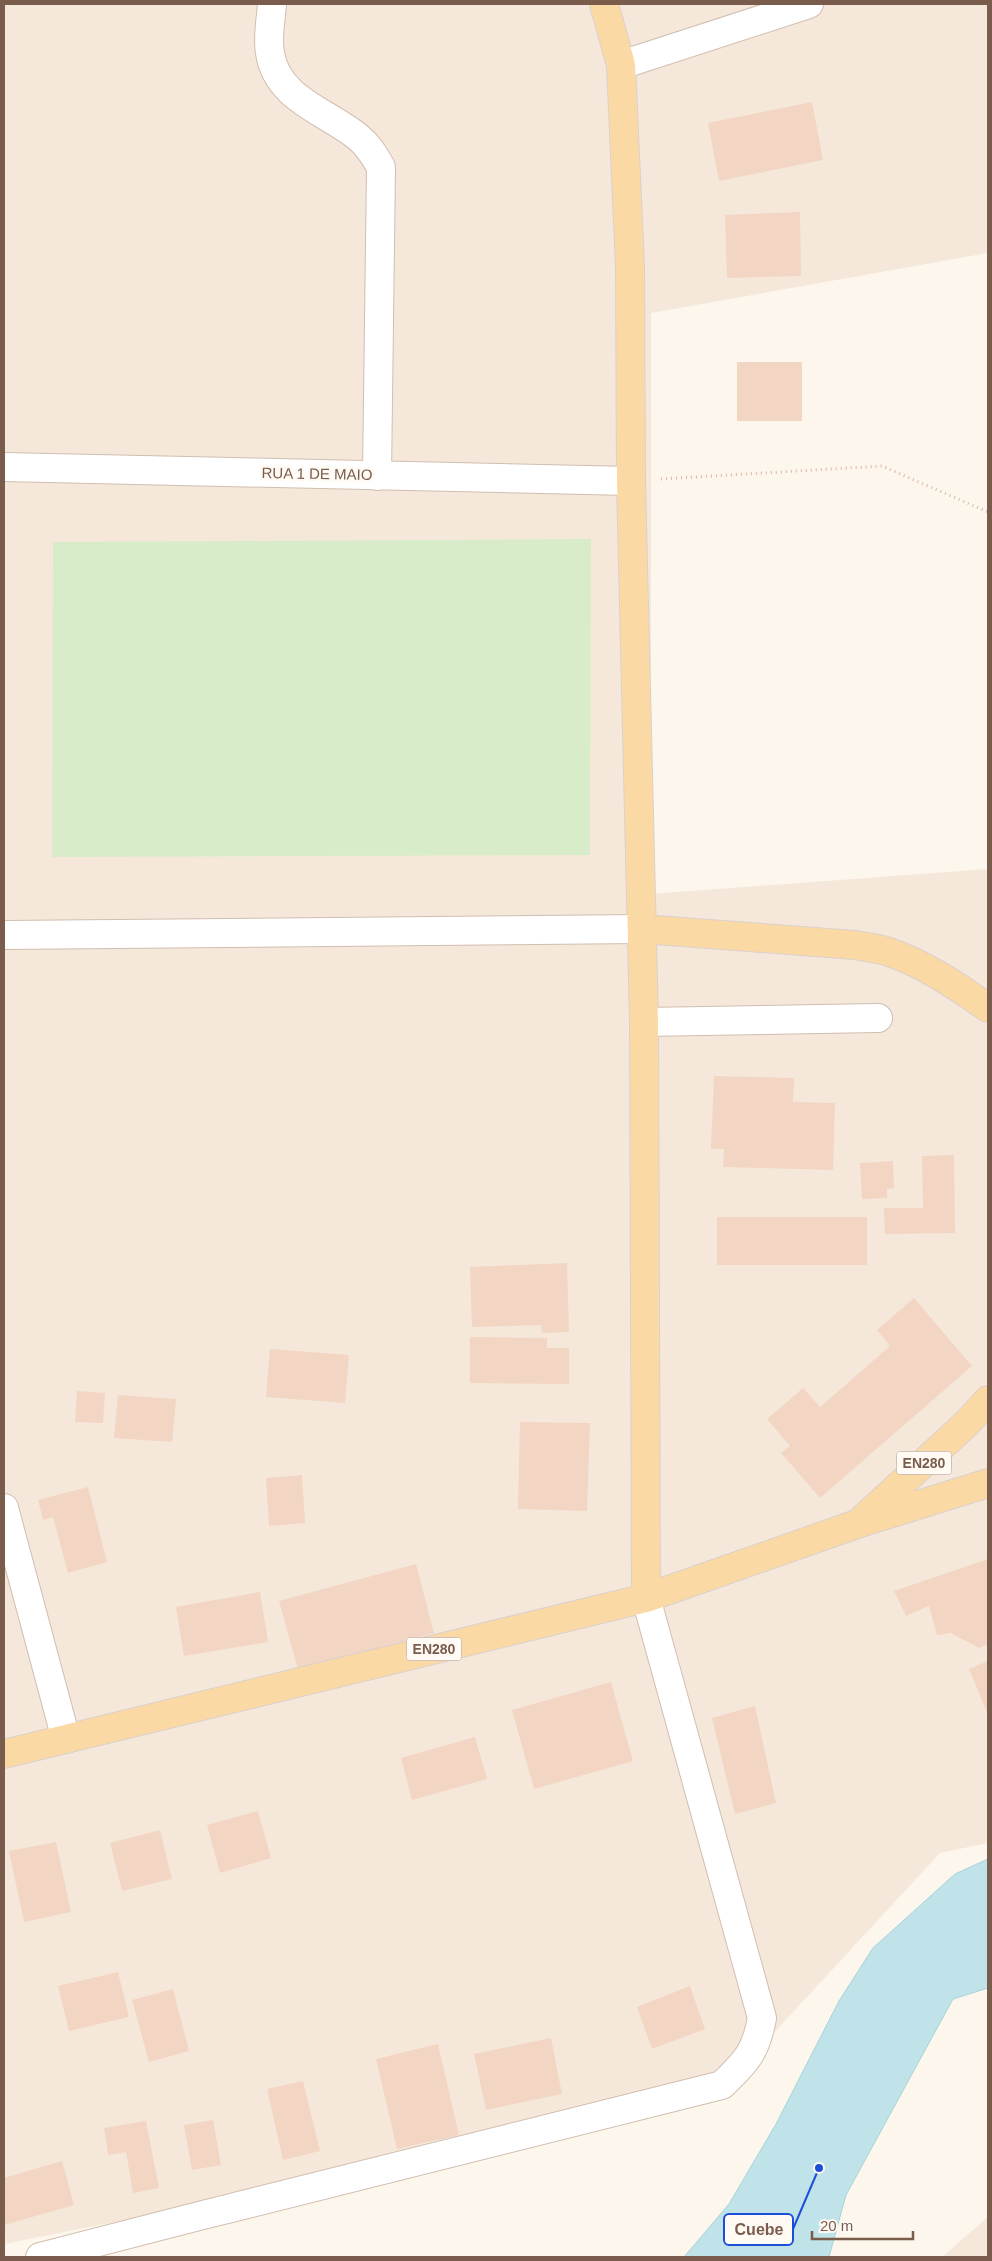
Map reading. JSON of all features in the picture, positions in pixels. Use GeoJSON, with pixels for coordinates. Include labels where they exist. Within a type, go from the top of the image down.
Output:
{"type":"FeatureCollection","features":[{"type":"Feature","properties":{"kind":"main road"},"geometry":{"type":"LineString","coordinates":[[604,4],[621,64],[630,267],[630,481],[644,1022],[646,1598]]}},
{"type":"Feature","properties":{"kind":"main road"},"geometry":{"type":"LineString","coordinates":[[642,929],[855,945],[886,951],[926,968],[956,985],[988,1008]]}},
{"type":"Feature","properties":{"kind":"main road","name":"EN280"},"geometry":{"type":"LineString","coordinates":[[857,1524],[967,1423],[988,1400]]}},
{"type":"Feature","properties":{"kind":"main road","name":"EN280"},"geometry":{"type":"LineString","coordinates":[[4,1754],[646,1598],[857,1524],[988,1483]]}},
{"type":"Feature","properties":{"kind":"street"},"geometry":{"type":"LineString","coordinates":[[272,4],[269,52],[276,73],[283,85],[287,90],[357,136],[372,151],[381,167],[377,476]]}},
{"type":"Feature","properties":{"kind":"street"},"geometry":{"type":"LineString","coordinates":[[621,64],[809,4]]}},
{"type":"Feature","properties":{"kind":"street","name":"RUA 1 DE MAIO"},"geometry":{"type":"LineString","coordinates":[[4,467],[630,481]]}},
{"type":"Feature","properties":{"kind":"street"},"geometry":{"type":"LineString","coordinates":[[4,935],[642,929]]}},
{"type":"Feature","properties":{"kind":"street"},"geometry":{"type":"LineString","coordinates":[[644,1022],[878,1018]]}},
{"type":"Feature","properties":{"kind":"street"},"geometry":{"type":"LineString","coordinates":[[4,1508],[66,1739]]}},
{"type":"Feature","properties":{"kind":"street"},"geometry":{"type":"LineString","coordinates":[[40,2257],[722,2085],[747,2062],[759,2038],[762,2018],[646,1598]]}},
{"type":"Feature","properties":{"kind":"path"},"geometry":{"type":"LineString","coordinates":[[630,481],[882,466],[988,512]]}},
{"type":"Feature","properties":{"kind":"shaded area"},"geometry":{"type":"Polygon","coordinates":[[[4,4],[988,4],[988,253],[651,313],[651,894],[988,869],[988,1843],[940,1853],[708,2104],[4,2244],[4,4]]]}},
{"type":"Feature","properties":{"kind":"shaded area"},"geometry":{"type":"Polygon","coordinates":[[[988,2217],[988,2257],[942,2257],[988,2217]]]}},
{"type":"Feature","properties":{"kind":"green space"},"geometry":{"type":"Polygon","coordinates":[[[591,539],[590,855],[52,857],[53,542],[591,539]]]}},
{"type":"Feature","properties":{"kind":"water"},"geometry":{"type":"Polygon","coordinates":[[[988,1859],[988,1988],[953,1999],[846,2195],[829,2257],[684,2257],[729,2204],[776,2124],[839,2001],[873,1948],[955,1874],[988,1859]]]}},
{"type":"Feature","properties":{"kind":"building"},"geometry":{"type":"Polygon","coordinates":[[[812,102],[823,160],[719,181],[708,123],[812,102]]]}},
{"type":"Feature","properties":{"kind":"building"},"geometry":{"type":"Polygon","coordinates":[[[800,212],[801,276],[727,278],[725,215],[800,212]]]}},
{"type":"Feature","properties":{"kind":"building"},"geometry":{"type":"Polygon","coordinates":[[[737,362],[802,362],[802,421],[737,421],[737,362]]]}},
{"type":"Feature","properties":{"kind":"building"},"geometry":{"type":"Polygon","coordinates":[[[714,1076],[794,1078],[793,1102],[835,1103],[833,1170],[723,1167],[724,1149],[711,1149],[714,1076]]]}},
{"type":"Feature","properties":{"kind":"building"},"geometry":{"type":"Polygon","coordinates":[[[954,1155],[955,1233],[885,1234],[884,1208],[923,1208],[922,1156],[954,1155]]]}},
{"type":"Feature","properties":{"kind":"building"},"geometry":{"type":"Polygon","coordinates":[[[893,1161],[894,1188],[887,1189],[887,1198],[862,1199],[860,1163],[893,1161]]]}},
{"type":"Feature","properties":{"kind":"building"},"geometry":{"type":"Polygon","coordinates":[[[717,1217],[867,1217],[867,1265],[717,1265],[717,1217]]]}},
{"type":"Feature","properties":{"kind":"building"},"geometry":{"type":"Polygon","coordinates":[[[567,1263],[569,1332],[542,1333],[541,1325],[472,1327],[470,1267],[567,1263]]]}},
{"type":"Feature","properties":{"kind":"building"},"geometry":{"type":"Polygon","coordinates":[[[914,1298],[972,1366],[820,1498],[781,1453],[790,1446],[767,1419],[803,1388],[820,1407],[890,1346],[877,1330],[914,1298]]]}},
{"type":"Feature","properties":{"kind":"building"},"geometry":{"type":"Polygon","coordinates":[[[470,1337],[547,1338],[547,1348],[569,1348],[569,1384],[470,1383],[470,1337]]]}},
{"type":"Feature","properties":{"kind":"building"},"geometry":{"type":"Polygon","coordinates":[[[270,1349],[349,1355],[345,1403],[266,1397],[270,1349]]]}},
{"type":"Feature","properties":{"kind":"building"},"geometry":{"type":"Polygon","coordinates":[[[77,1391],[105,1393],[103,1423],[75,1422],[77,1391]]]}},
{"type":"Feature","properties":{"kind":"building"},"geometry":{"type":"Polygon","coordinates":[[[118,1395],[176,1399],[172,1442],[114,1438],[118,1395]]]}},
{"type":"Feature","properties":{"kind":"building"},"geometry":{"type":"Polygon","coordinates":[[[520,1422],[590,1423],[587,1511],[518,1509],[520,1422]]]}},
{"type":"Feature","properties":{"kind":"building"},"geometry":{"type":"Polygon","coordinates":[[[302,1475],[305,1523],[269,1526],[266,1478],[302,1475]]]}},
{"type":"Feature","properties":{"kind":"building"},"geometry":{"type":"Polygon","coordinates":[[[88,1487],[107,1562],[68,1573],[53,1517],[43,1520],[38,1500],[88,1487]]]}},
{"type":"Feature","properties":{"kind":"building"},"geometry":{"type":"Polygon","coordinates":[[[988,1559],[988,1644],[979,1648],[951,1633],[937,1635],[929,1606],[906,1616],[894,1591],[988,1559]]]}},
{"type":"Feature","properties":{"kind":"building"},"geometry":{"type":"Polygon","coordinates":[[[416,1564],[434,1633],[298,1670],[279,1601],[416,1564]]]}},
{"type":"Feature","properties":{"kind":"building"},"geometry":{"type":"Polygon","coordinates":[[[260,1592],[268,1642],[184,1656],[176,1607],[260,1592]]]}},
{"type":"Feature","properties":{"kind":"building"},"geometry":{"type":"Polygon","coordinates":[[[988,1661],[988,1715],[969,1669],[988,1661]]]}},
{"type":"Feature","properties":{"kind":"building"},"geometry":{"type":"Polygon","coordinates":[[[611,1682],[633,1761],[534,1789],[512,1710],[611,1682]]]}},
{"type":"Feature","properties":{"kind":"building"},"geometry":{"type":"Polygon","coordinates":[[[755,1706],[776,1803],[735,1814],[712,1718],[755,1706]]]}},
{"type":"Feature","properties":{"kind":"building"},"geometry":{"type":"Polygon","coordinates":[[[475,1737],[487,1779],[412,1800],[401,1758],[475,1737]]]}},
{"type":"Feature","properties":{"kind":"building"},"geometry":{"type":"Polygon","coordinates":[[[258,1811],[271,1858],[220,1873],[207,1825],[258,1811]]]}},
{"type":"Feature","properties":{"kind":"building"},"geometry":{"type":"Polygon","coordinates":[[[160,1830],[172,1879],[122,1891],[110,1843],[160,1830]]]}},
{"type":"Feature","properties":{"kind":"building"},"geometry":{"type":"Polygon","coordinates":[[[56,1842],[71,1912],[24,1922],[9,1851],[56,1842]]]}},
{"type":"Feature","properties":{"kind":"building"},"geometry":{"type":"Polygon","coordinates":[[[118,1972],[129,2017],[69,2031],[58,1986],[118,1972]]]}},
{"type":"Feature","properties":{"kind":"building"},"geometry":{"type":"Polygon","coordinates":[[[690,1986],[705,2029],[652,2049],[637,2007],[690,1986]]]}},
{"type":"Feature","properties":{"kind":"building"},"geometry":{"type":"Polygon","coordinates":[[[173,1989],[189,2051],[149,2062],[132,2000],[173,1989]]]}},
{"type":"Feature","properties":{"kind":"building"},"geometry":{"type":"Polygon","coordinates":[[[551,2038],[562,2094],[486,2110],[474,2054],[551,2038]]]}},
{"type":"Feature","properties":{"kind":"building"},"geometry":{"type":"Polygon","coordinates":[[[438,2044],[459,2135],[397,2149],[376,2059],[438,2044]]]}},
{"type":"Feature","properties":{"kind":"building"},"geometry":{"type":"Polygon","coordinates":[[[303,2081],[320,2151],[283,2160],[267,2089],[303,2081]]]}},
{"type":"Feature","properties":{"kind":"building"},"geometry":{"type":"Polygon","coordinates":[[[213,2120],[221,2165],[192,2170],[184,2125],[213,2120]]]}},
{"type":"Feature","properties":{"kind":"building"},"geometry":{"type":"Polygon","coordinates":[[[146,2121],[159,2188],[133,2193],[126,2152],[108,2155],[104,2128],[146,2121]]]}},
{"type":"Feature","properties":{"kind":"building"},"geometry":{"type":"Polygon","coordinates":[[[62,2161],[74,2205],[4,2225],[4,2178],[62,2161]]]}},
{"type":"Feature","properties":{"kind":"place","name":"Cuebe"},"geometry":{"type":"Point","coordinates":[819,2168]}}]}
